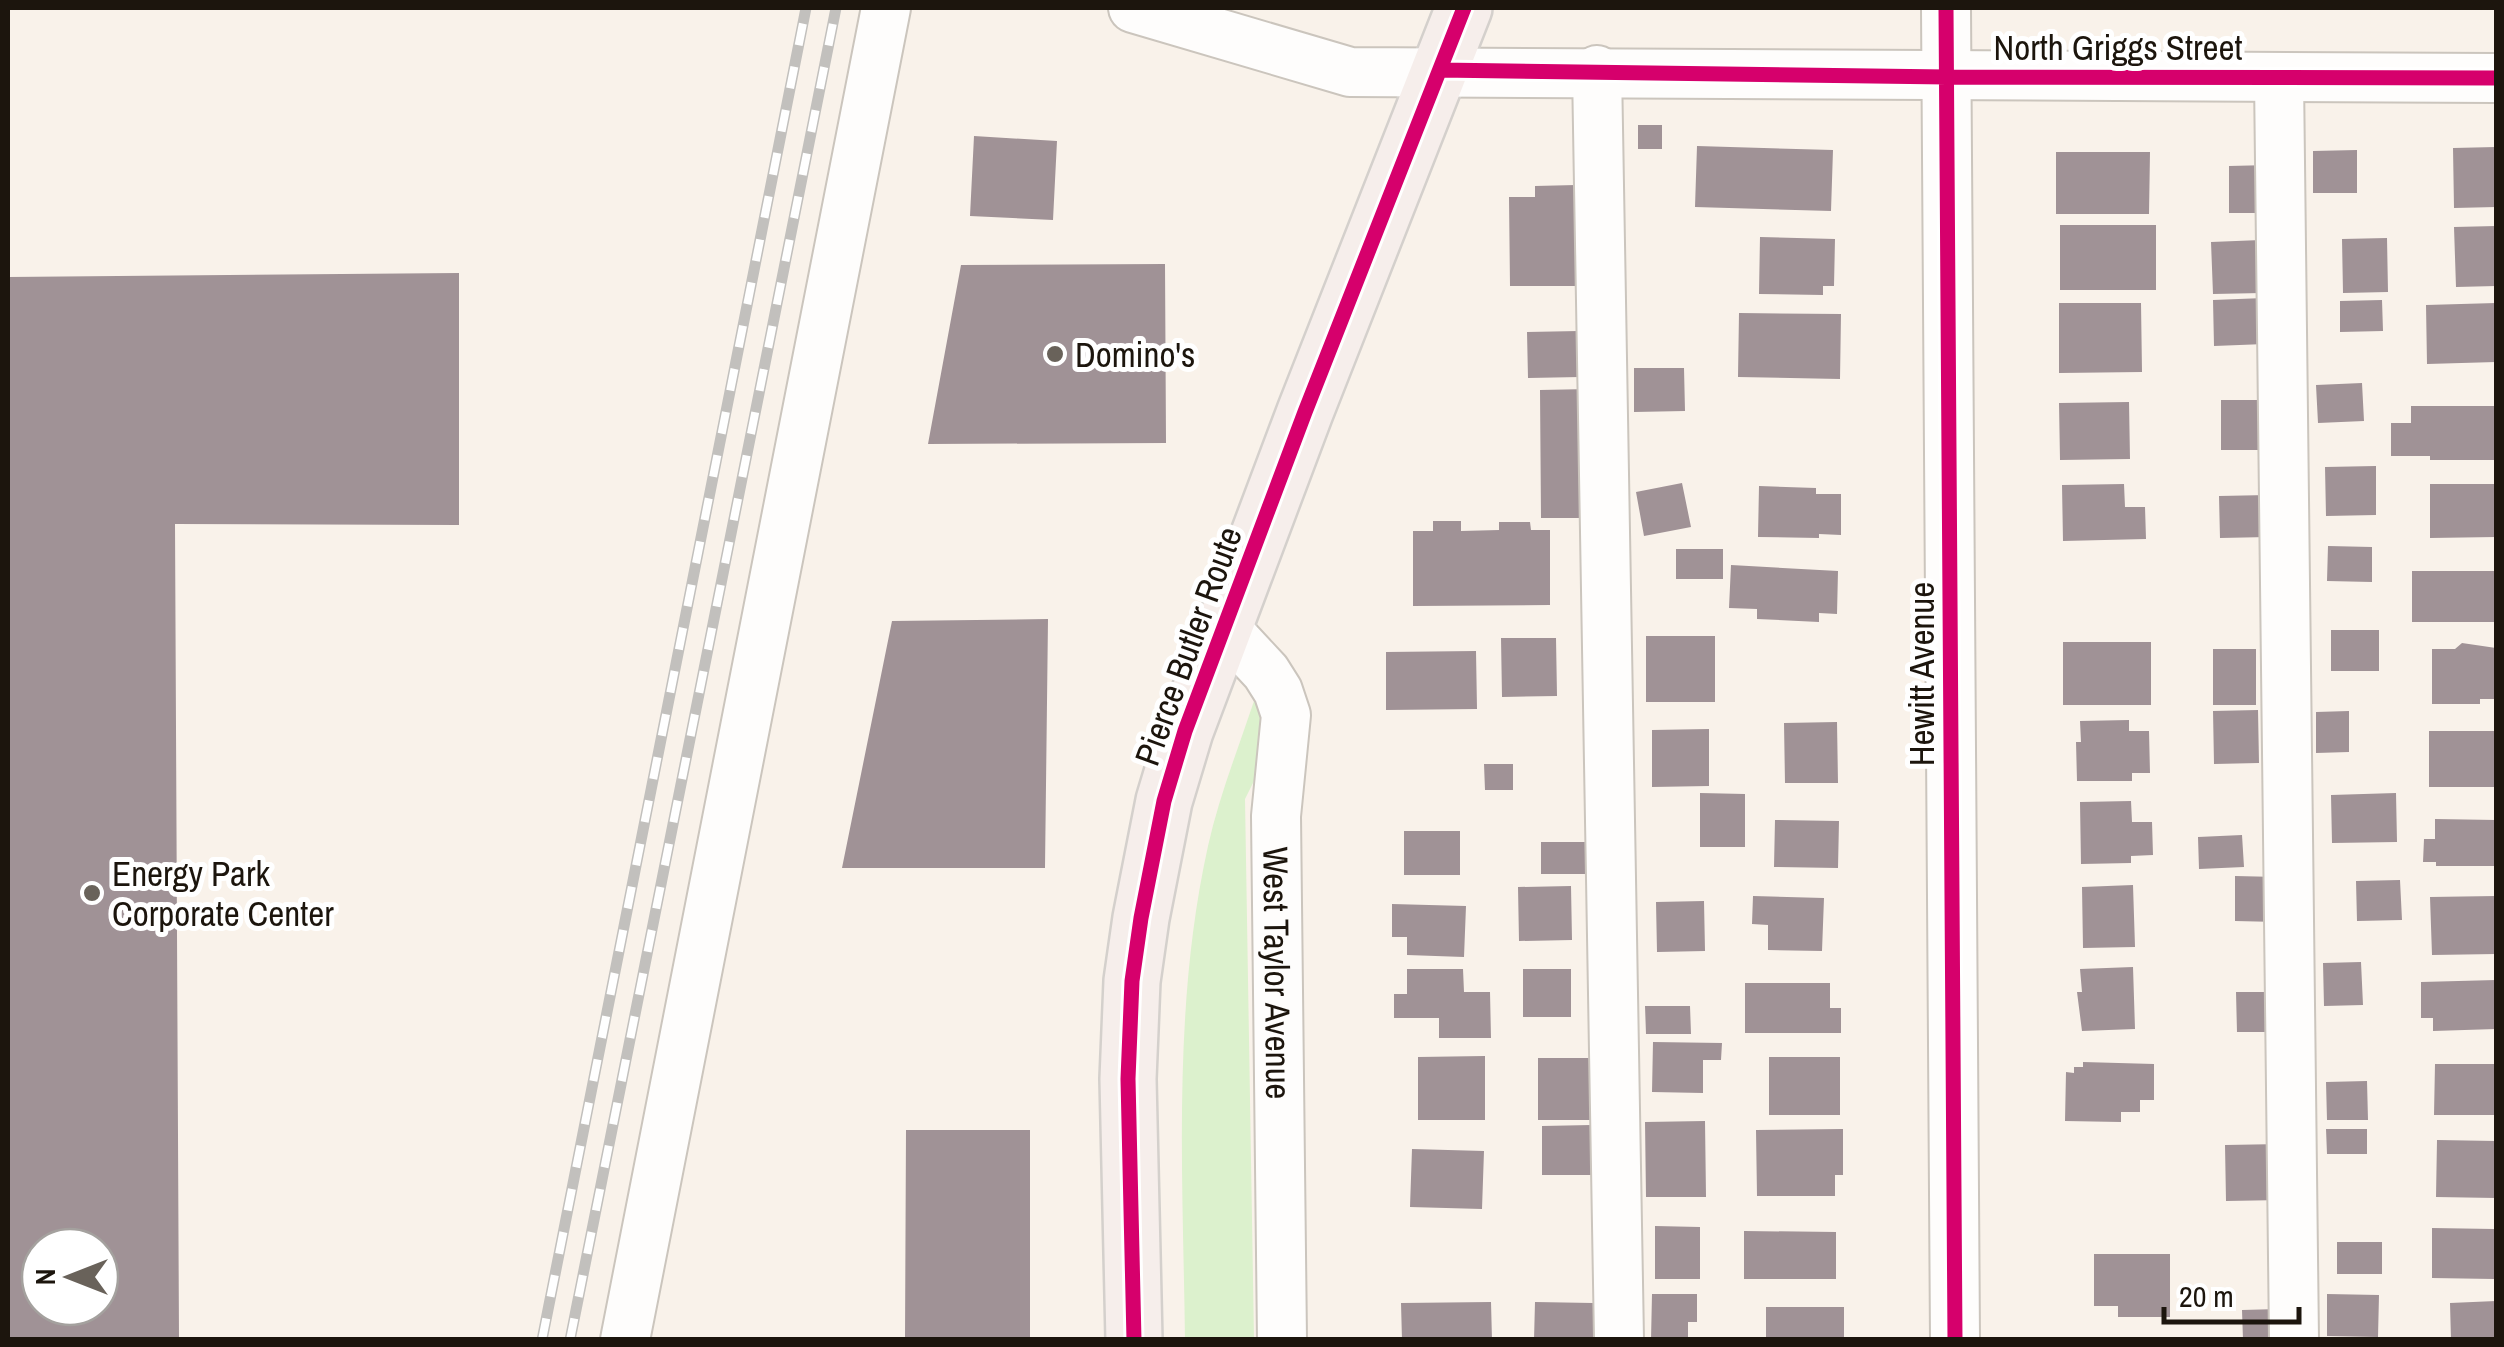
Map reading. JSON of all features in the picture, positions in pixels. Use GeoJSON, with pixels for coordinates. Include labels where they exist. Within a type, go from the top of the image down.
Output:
{"type":"FeatureCollection","features":[{"type":"Feature","properties":{"kind":"main road","name":"Pierce Butler Route"},"geometry":{"type":"LineString","coordinates":[[1134,1340],[1128,1079],[1134,966],[1164,802],[1186,731],[1305,412],[1464,8]]}},
{"type":"Feature","properties":{"kind":"street"},"geometry":{"type":"LineString","coordinates":[[626,1340],[886,8]]}},
{"type":"Feature","properties":{"kind":"street","name":"North Griggs Street"},"geometry":{"type":"LineString","coordinates":[[1133,8],[1350,72],[1597,70],[1947,77],[2496,78]]}},
{"type":"Feature","properties":{"kind":"street","name":"Hewitt Avenue"},"geometry":{"type":"LineString","coordinates":[[1946,8],[1955,1340]]}},
{"type":"Feature","properties":{"kind":"street"},"geometry":{"type":"LineString","coordinates":[[1597,70],[1619,1340]]}},
{"type":"Feature","properties":{"kind":"street"},"geometry":{"type":"LineString","coordinates":[[2279,78],[2294,1340]]}},
{"type":"Feature","properties":{"kind":"street","name":"West Taylor Avenue"},"geometry":{"type":"LineString","coordinates":[[1226,628],[1278,691],[1286,715],[1276,816],[1282,1340]]}},
{"type":"Feature","properties":{"kind":"green space"},"geometry":{"type":"Polygon","coordinates":[[[1254,701],[1266,706],[1270,749],[1245,799],[1254,1339],[1185,1340],[1182,1092],[1189,969],[1208,846],[1254,701]]]}},
{"type":"Feature","properties":{"kind":"building"},"geometry":{"type":"Polygon","coordinates":[[[1638,125],[1662,125],[1662,149],[1638,149],[1638,125]]]}},
{"type":"Feature","properties":{"kind":"building"},"geometry":{"type":"Polygon","coordinates":[[[974,136],[1057,141],[1053,220],[970,216],[974,136]]]}},
{"type":"Feature","properties":{"kind":"building"},"geometry":{"type":"Polygon","coordinates":[[[1697,146],[1833,150],[1831,211],[1695,207],[1697,146]]]}},
{"type":"Feature","properties":{"kind":"building"},"geometry":{"type":"Polygon","coordinates":[[[2496,147],[2496,207],[2454,208],[2453,148],[2496,147]]]}},
{"type":"Feature","properties":{"kind":"building"},"geometry":{"type":"Polygon","coordinates":[[[2357,150],[2357,193],[2313,193],[2313,151],[2357,150]]]}},
{"type":"Feature","properties":{"kind":"building"},"geometry":{"type":"Polygon","coordinates":[[[2056,152],[2150,152],[2149,214],[2056,214],[2056,152]]]}},
{"type":"Feature","properties":{"kind":"building"},"geometry":{"type":"Polygon","coordinates":[[[2270,165],[2271,213],[2229,213],[2229,166],[2270,165]]]}},
{"type":"Feature","properties":{"kind":"building"},"geometry":{"type":"Polygon","coordinates":[[[1576,185],[1577,286],[1510,286],[1509,197],[1535,197],[1535,186],[1576,185]]]}},
{"type":"Feature","properties":{"kind":"building"},"geometry":{"type":"Polygon","coordinates":[[[2060,225],[2156,225],[2156,290],[2060,290],[2060,225]]]}},
{"type":"Feature","properties":{"kind":"building"},"geometry":{"type":"Polygon","coordinates":[[[2496,226],[2496,286],[2456,287],[2454,227],[2496,226]]]}},
{"type":"Feature","properties":{"kind":"building"},"geometry":{"type":"Polygon","coordinates":[[[1760,237],[1835,239],[1834,286],[1823,286],[1823,295],[1759,294],[1760,237]]]}},
{"type":"Feature","properties":{"kind":"building"},"geometry":{"type":"Polygon","coordinates":[[[2387,238],[2388,292],[2343,293],[2342,239],[2387,238]]]}},
{"type":"Feature","properties":{"kind":"building"},"geometry":{"type":"Polygon","coordinates":[[[2261,240],[2262,293],[2213,294],[2211,242],[2261,240]]]}},
{"type":"Feature","properties":{"kind":"building","name":"Domino's"},"geometry":{"type":"Polygon","coordinates":[[[1165,264],[1166,443],[928,444],[961,265],[1165,264]]]}},
{"type":"Feature","properties":{"kind":"building","name":"Energy Park Corporate Center"},"geometry":{"type":"Polygon","coordinates":[[[459,273],[459,525],[175,524],[179,1340],[8,1340],[8,277],[459,273]]]}},
{"type":"Feature","properties":{"kind":"building"},"geometry":{"type":"Polygon","coordinates":[[[2264,298],[2265,344],[2214,346],[2213,300],[2264,298]]]}},
{"type":"Feature","properties":{"kind":"building"},"geometry":{"type":"Polygon","coordinates":[[[2382,300],[2383,331],[2340,332],[2340,301],[2382,300]]]}},
{"type":"Feature","properties":{"kind":"building"},"geometry":{"type":"Polygon","coordinates":[[[2059,303],[2141,303],[2142,372],[2059,373],[2059,303]]]}},
{"type":"Feature","properties":{"kind":"building"},"geometry":{"type":"Polygon","coordinates":[[[2496,303],[2496,362],[2427,364],[2426,305],[2496,303]]]}},
{"type":"Feature","properties":{"kind":"building"},"geometry":{"type":"Polygon","coordinates":[[[1739,313],[1841,314],[1840,379],[1738,377],[1739,313]]]}},
{"type":"Feature","properties":{"kind":"building"},"geometry":{"type":"Polygon","coordinates":[[[1579,331],[1580,377],[1528,378],[1527,332],[1579,331]]]}},
{"type":"Feature","properties":{"kind":"building"},"geometry":{"type":"Polygon","coordinates":[[[1634,368],[1684,368],[1685,411],[1634,412],[1634,368]]]}},
{"type":"Feature","properties":{"kind":"building"},"geometry":{"type":"Polygon","coordinates":[[[2362,383],[2364,421],[2318,423],[2316,385],[2362,383]]]}},
{"type":"Feature","properties":{"kind":"building"},"geometry":{"type":"Polygon","coordinates":[[[1589,389],[1589,518],[1541,518],[1540,390],[1589,389]]]}},
{"type":"Feature","properties":{"kind":"building"},"geometry":{"type":"Polygon","coordinates":[[[2221,400],[2261,400],[2261,450],[2221,450],[2221,400]]]}},
{"type":"Feature","properties":{"kind":"building"},"geometry":{"type":"Polygon","coordinates":[[[2129,402],[2130,459],[2060,460],[2059,403],[2129,402]]]}},
{"type":"Feature","properties":{"kind":"building"},"geometry":{"type":"Polygon","coordinates":[[[2411,406],[2496,406],[2496,460],[2391,456],[2391,423],[2411,423],[2411,406]]]}},
{"type":"Feature","properties":{"kind":"building"},"geometry":{"type":"Polygon","coordinates":[[[2376,466],[2376,515],[2326,516],[2325,467],[2376,466]]]}},
{"type":"Feature","properties":{"kind":"building"},"geometry":{"type":"Polygon","coordinates":[[[1682,483],[1691,527],[1644,536],[1636,492],[1682,483]]]}},
{"type":"Feature","properties":{"kind":"building"},"geometry":{"type":"Polygon","coordinates":[[[2124,484],[2125,507],[2145,507],[2146,539],[2063,541],[2062,485],[2124,484]]]}},
{"type":"Feature","properties":{"kind":"building"},"geometry":{"type":"Polygon","coordinates":[[[2430,484],[2496,484],[2496,537],[2430,538],[2430,484]]]}},
{"type":"Feature","properties":{"kind":"building"},"geometry":{"type":"Polygon","coordinates":[[[1759,486],[1816,488],[1816,494],[1841,494],[1841,535],[1758,537],[1759,486]]]}},
{"type":"Feature","properties":{"kind":"building"},"geometry":{"type":"Polygon","coordinates":[[[2268,495],[2268,537],[2220,538],[2219,496],[2268,495]]]}},
{"type":"Feature","properties":{"kind":"building"},"geometry":{"type":"Polygon","coordinates":[[[1433,521],[1461,521],[1461,531],[1499,530],[1499,522],[1530,522],[1531,530],[1550,530],[1550,605],[1413,606],[1413,531],[1433,531],[1433,521]]]}},
{"type":"Feature","properties":{"kind":"building"},"geometry":{"type":"Polygon","coordinates":[[[2328,546],[2372,547],[2372,582],[2327,581],[2328,546]]]}},
{"type":"Feature","properties":{"kind":"building"},"geometry":{"type":"Polygon","coordinates":[[[1676,549],[1723,549],[1723,579],[1676,579],[1676,549]]]}},
{"type":"Feature","properties":{"kind":"building"},"geometry":{"type":"Polygon","coordinates":[[[1731,565],[1838,571],[1837,614],[1819,613],[1819,622],[1757,619],[1757,609],[1729,608],[1731,565]]]}},
{"type":"Feature","properties":{"kind":"building"},"geometry":{"type":"Polygon","coordinates":[[[2412,571],[2496,571],[2496,622],[2412,622],[2412,571]]]}},
{"type":"Feature","properties":{"kind":"building"},"geometry":{"type":"Polygon","coordinates":[[[1048,619],[1045,868],[842,868],[892,621],[1048,619]]]}},
{"type":"Feature","properties":{"kind":"building"},"geometry":{"type":"Polygon","coordinates":[[[2331,630],[2379,630],[2379,671],[2331,671],[2331,630]]]}},
{"type":"Feature","properties":{"kind":"building"},"geometry":{"type":"Polygon","coordinates":[[[1646,636],[1715,636],[1715,702],[1646,702],[1646,636]]]}},
{"type":"Feature","properties":{"kind":"building"},"geometry":{"type":"Polygon","coordinates":[[[1501,638],[1556,638],[1557,696],[1502,697],[1501,638]]]}},
{"type":"Feature","properties":{"kind":"building"},"geometry":{"type":"Polygon","coordinates":[[[2063,642],[2151,642],[2151,705],[2063,705],[2063,642]]]}},
{"type":"Feature","properties":{"kind":"building"},"geometry":{"type":"Polygon","coordinates":[[[2462,643],[2496,648],[2496,699],[2480,699],[2480,704],[2432,704],[2432,649],[2455,649],[2462,643]]]}},
{"type":"Feature","properties":{"kind":"building"},"geometry":{"type":"Polygon","coordinates":[[[2213,649],[2256,649],[2256,705],[2213,705],[2213,649]]]}},
{"type":"Feature","properties":{"kind":"building"},"geometry":{"type":"Polygon","coordinates":[[[1476,651],[1477,709],[1386,710],[1386,652],[1476,651]]]}},
{"type":"Feature","properties":{"kind":"building"},"geometry":{"type":"Polygon","coordinates":[[[2258,710],[2259,763],[2214,764],[2213,711],[2258,710]]]}},
{"type":"Feature","properties":{"kind":"building"},"geometry":{"type":"Polygon","coordinates":[[[2349,711],[2349,752],[2316,753],[2316,712],[2349,711]]]}},
{"type":"Feature","properties":{"kind":"building"},"geometry":{"type":"Polygon","coordinates":[[[2129,720],[2129,731],[2149,731],[2150,773],[2132,773],[2132,781],[2077,781],[2080,721],[2129,720]]]}},
{"type":"Feature","properties":{"kind":"building"},"geometry":{"type":"Polygon","coordinates":[[[1837,722],[1838,783],[1785,783],[1784,723],[1837,722]]]}},
{"type":"Feature","properties":{"kind":"building"},"geometry":{"type":"Polygon","coordinates":[[[1709,729],[1709,786],[1652,787],[1652,730],[1709,729]]]}},
{"type":"Feature","properties":{"kind":"building"},"geometry":{"type":"Polygon","coordinates":[[[2429,731],[2496,731],[2496,787],[2429,787],[2429,731]]]}},
{"type":"Feature","properties":{"kind":"building"},"geometry":{"type":"Polygon","coordinates":[[[1484,764],[1513,764],[1513,790],[1485,790],[1484,764]]]}},
{"type":"Feature","properties":{"kind":"building"},"geometry":{"type":"Polygon","coordinates":[[[1700,793],[1745,794],[1745,847],[1700,847],[1700,793]]]}},
{"type":"Feature","properties":{"kind":"building"},"geometry":{"type":"Polygon","coordinates":[[[2396,793],[2397,842],[2332,843],[2331,795],[2396,793]]]}},
{"type":"Feature","properties":{"kind":"building"},"geometry":{"type":"Polygon","coordinates":[[[2131,801],[2132,822],[2152,822],[2153,855],[2131,856],[2131,863],[2081,864],[2080,802],[2131,801]]]}},
{"type":"Feature","properties":{"kind":"building"},"geometry":{"type":"Polygon","coordinates":[[[2435,819],[2496,820],[2496,866],[2436,866],[2436,862],[2423,862],[2424,839],[2435,839],[2435,819]]]}},
{"type":"Feature","properties":{"kind":"building"},"geometry":{"type":"Polygon","coordinates":[[[1775,820],[1839,821],[1838,868],[1774,867],[1775,820]]]}},
{"type":"Feature","properties":{"kind":"building"},"geometry":{"type":"Polygon","coordinates":[[[1404,831],[1460,831],[1460,875],[1404,875],[1404,831]]]}},
{"type":"Feature","properties":{"kind":"building"},"geometry":{"type":"Polygon","coordinates":[[[2242,835],[2244,867],[2199,869],[2198,837],[2242,835]]]}},
{"type":"Feature","properties":{"kind":"building"},"geometry":{"type":"Polygon","coordinates":[[[1541,842],[1585,842],[1585,874],[1541,874],[1541,842]]]}},
{"type":"Feature","properties":{"kind":"building"},"geometry":{"type":"Polygon","coordinates":[[[2235,876],[2278,877],[2278,922],[2235,921],[2235,876]]]}},
{"type":"Feature","properties":{"kind":"building"},"geometry":{"type":"Polygon","coordinates":[[[2400,880],[2402,920],[2357,921],[2356,881],[2400,880]]]}},
{"type":"Feature","properties":{"kind":"building"},"geometry":{"type":"Polygon","coordinates":[[[2133,885],[2135,947],[2083,948],[2082,887],[2133,885]]]}},
{"type":"Feature","properties":{"kind":"building"},"geometry":{"type":"Polygon","coordinates":[[[1571,886],[1572,940],[1519,941],[1518,887],[1571,886]]]}},
{"type":"Feature","properties":{"kind":"building"},"geometry":{"type":"Polygon","coordinates":[[[1753,896],[1824,898],[1822,951],[1768,950],[1768,925],[1752,924],[1753,896]]]}},
{"type":"Feature","properties":{"kind":"building"},"geometry":{"type":"Polygon","coordinates":[[[2496,896],[2496,954],[2432,955],[2430,897],[2496,896]]]}},
{"type":"Feature","properties":{"kind":"building"},"geometry":{"type":"Polygon","coordinates":[[[1704,901],[1705,951],[1657,952],[1656,902],[1704,901]]]}},
{"type":"Feature","properties":{"kind":"building"},"geometry":{"type":"Polygon","coordinates":[[[1392,904],[1466,906],[1464,957],[1407,955],[1407,937],[1392,937],[1392,904]]]}},
{"type":"Feature","properties":{"kind":"building"},"geometry":{"type":"Polygon","coordinates":[[[2361,962],[2363,1005],[2324,1006],[2323,963],[2361,962]]]}},
{"type":"Feature","properties":{"kind":"building"},"geometry":{"type":"Polygon","coordinates":[[[2133,967],[2135,1029],[2082,1031],[2077,992],[2082,992],[2080,969],[2133,967]]]}},
{"type":"Feature","properties":{"kind":"building"},"geometry":{"type":"Polygon","coordinates":[[[1407,969],[1463,969],[1464,992],[1490,992],[1491,1038],[1439,1038],[1439,1018],[1394,1018],[1394,994],[1407,994],[1407,969]]]}},
{"type":"Feature","properties":{"kind":"building"},"geometry":{"type":"Polygon","coordinates":[[[1523,969],[1571,969],[1571,1017],[1523,1017],[1523,969]]]}},
{"type":"Feature","properties":{"kind":"building"},"geometry":{"type":"Polygon","coordinates":[[[2496,980],[2496,1029],[2433,1031],[2433,1018],[2421,1018],[2421,982],[2496,980]]]}},
{"type":"Feature","properties":{"kind":"building"},"geometry":{"type":"Polygon","coordinates":[[[1745,983],[1830,983],[1830,1008],[1841,1008],[1841,1033],[1745,1033],[1745,983]]]}},
{"type":"Feature","properties":{"kind":"building"},"geometry":{"type":"Polygon","coordinates":[[[2236,992],[2279,992],[2279,1032],[2237,1032],[2236,992]]]}},
{"type":"Feature","properties":{"kind":"building"},"geometry":{"type":"Polygon","coordinates":[[[1645,1006],[1690,1006],[1691,1034],[1646,1034],[1645,1006]]]}},
{"type":"Feature","properties":{"kind":"building"},"geometry":{"type":"Polygon","coordinates":[[[1653,1042],[1722,1043],[1721,1060],[1703,1060],[1703,1093],[1652,1092],[1653,1042]]]}},
{"type":"Feature","properties":{"kind":"building"},"geometry":{"type":"Polygon","coordinates":[[[1485,1056],[1485,1120],[1418,1120],[1418,1057],[1485,1056]]]}},
{"type":"Feature","properties":{"kind":"building"},"geometry":{"type":"Polygon","coordinates":[[[1769,1057],[1840,1057],[1840,1115],[1769,1115],[1769,1057]]]}},
{"type":"Feature","properties":{"kind":"building"},"geometry":{"type":"Polygon","coordinates":[[[1538,1058],[1595,1058],[1595,1120],[1538,1120],[1538,1058]]]}},
{"type":"Feature","properties":{"kind":"building"},"geometry":{"type":"Polygon","coordinates":[[[2083,1062],[2154,1064],[2154,1100],[2140,1100],[2140,1112],[2121,1112],[2121,1122],[2065,1121],[2066,1072],[2074,1073],[2074,1067],[2083,1067],[2083,1062]]]}},
{"type":"Feature","properties":{"kind":"building"},"geometry":{"type":"Polygon","coordinates":[[[2435,1064],[2496,1064],[2496,1115],[2434,1115],[2435,1064]]]}},
{"type":"Feature","properties":{"kind":"building"},"geometry":{"type":"Polygon","coordinates":[[[2367,1081],[2368,1120],[2327,1120],[2326,1082],[2367,1081]]]}},
{"type":"Feature","properties":{"kind":"building"},"geometry":{"type":"Polygon","coordinates":[[[1705,1121],[1706,1197],[1646,1197],[1645,1122],[1705,1121]]]}},
{"type":"Feature","properties":{"kind":"building"},"geometry":{"type":"Polygon","coordinates":[[[1591,1125],[1592,1175],[1542,1175],[1542,1126],[1591,1125]]]}},
{"type":"Feature","properties":{"kind":"building"},"geometry":{"type":"Polygon","coordinates":[[[1843,1129],[1843,1175],[1835,1175],[1835,1196],[1757,1196],[1756,1130],[1843,1129]]]}},
{"type":"Feature","properties":{"kind":"building"},"geometry":{"type":"Polygon","coordinates":[[[2326,1129],[2367,1129],[2367,1154],[2327,1154],[2326,1129]]]}},
{"type":"Feature","properties":{"kind":"building"},"geometry":{"type":"Polygon","coordinates":[[[906,1130],[1030,1130],[1030,1340],[905,1340],[906,1130]]]}},
{"type":"Feature","properties":{"kind":"building"},"geometry":{"type":"Polygon","coordinates":[[[2437,1140],[2496,1141],[2496,1198],[2436,1197],[2437,1140]]]}},
{"type":"Feature","properties":{"kind":"building"},"geometry":{"type":"Polygon","coordinates":[[[2282,1144],[2283,1200],[2226,1201],[2225,1145],[2282,1144]]]}},
{"type":"Feature","properties":{"kind":"building"},"geometry":{"type":"Polygon","coordinates":[[[1412,1149],[1484,1151],[1482,1209],[1410,1207],[1412,1149]]]}},
{"type":"Feature","properties":{"kind":"building"},"geometry":{"type":"Polygon","coordinates":[[[1655,1226],[1700,1227],[1700,1279],[1655,1279],[1655,1226]]]}},
{"type":"Feature","properties":{"kind":"building"},"geometry":{"type":"Polygon","coordinates":[[[2432,1228],[2494,1229],[2494,1279],[2432,1278],[2432,1228]]]}},
{"type":"Feature","properties":{"kind":"building"},"geometry":{"type":"Polygon","coordinates":[[[1744,1231],[1836,1232],[1836,1279],[1744,1279],[1744,1231]]]}},
{"type":"Feature","properties":{"kind":"building"},"geometry":{"type":"Polygon","coordinates":[[[2337,1242],[2382,1242],[2382,1274],[2337,1274],[2337,1242]]]}},
{"type":"Feature","properties":{"kind":"building"},"geometry":{"type":"Polygon","coordinates":[[[2094,1254],[2170,1254],[2170,1317],[2118,1317],[2118,1306],[2094,1306],[2094,1254]]]}},
{"type":"Feature","properties":{"kind":"building"},"geometry":{"type":"Polygon","coordinates":[[[1652,1294],[1697,1294],[1697,1322],[1688,1322],[1688,1340],[1651,1340],[1652,1294]]]}},
{"type":"Feature","properties":{"kind":"building"},"geometry":{"type":"Polygon","coordinates":[[[2327,1294],[2379,1295],[2378,1337],[2327,1336],[2327,1294]]]}},
{"type":"Feature","properties":{"kind":"building"},"geometry":{"type":"Polygon","coordinates":[[[2496,1301],[2496,1340],[2451,1340],[2450,1303],[2496,1301]]]}},
{"type":"Feature","properties":{"kind":"building"},"geometry":{"type":"Polygon","coordinates":[[[1491,1302],[1492,1340],[1402,1340],[1401,1303],[1491,1302]]]}},
{"type":"Feature","properties":{"kind":"building"},"geometry":{"type":"Polygon","coordinates":[[[1535,1302],[1593,1303],[1593,1340],[1534,1340],[1535,1302]]]}},
{"type":"Feature","properties":{"kind":"building"},"geometry":{"type":"Polygon","coordinates":[[[1766,1307],[1844,1307],[1844,1340],[1766,1340],[1766,1307]]]}},
{"type":"Feature","properties":{"kind":"building"},"geometry":{"type":"Polygon","coordinates":[[[2279,1309],[2279,1340],[2243,1340],[2242,1310],[2279,1309]]]}},
{"type":"Feature","properties":{"kind":"railway"},"geometry":{"type":"LineString","coordinates":[[542,1340],[806,8]]}},
{"type":"Feature","properties":{"kind":"railway"},"geometry":{"type":"LineString","coordinates":[[570,1340],[836,8]]}},
{"type":"Feature","properties":{"kind":"cycle path"},"geometry":{"type":"LineString","coordinates":[[1134,1340],[1128,1079],[1132,981],[1164,801],[1185,731],[1305,412],[1464,8]]}},
{"type":"Feature","properties":{"kind":"cycle path"},"geometry":{"type":"LineString","coordinates":[[1946,8],[1955,1340]]}},
{"type":"Feature","properties":{"kind":"cycle path"},"geometry":{"type":"LineString","coordinates":[[1440,70],[1947,77],[2496,78]]}},
{"type":"Feature","properties":{"kind":"place","name":"Domino's"},"geometry":{"type":"Point","coordinates":[1055,354]}},
{"type":"Feature","properties":{"kind":"place","name":"Energy Park Corporate Center"},"geometry":{"type":"Point","coordinates":[92,893]}}]}
